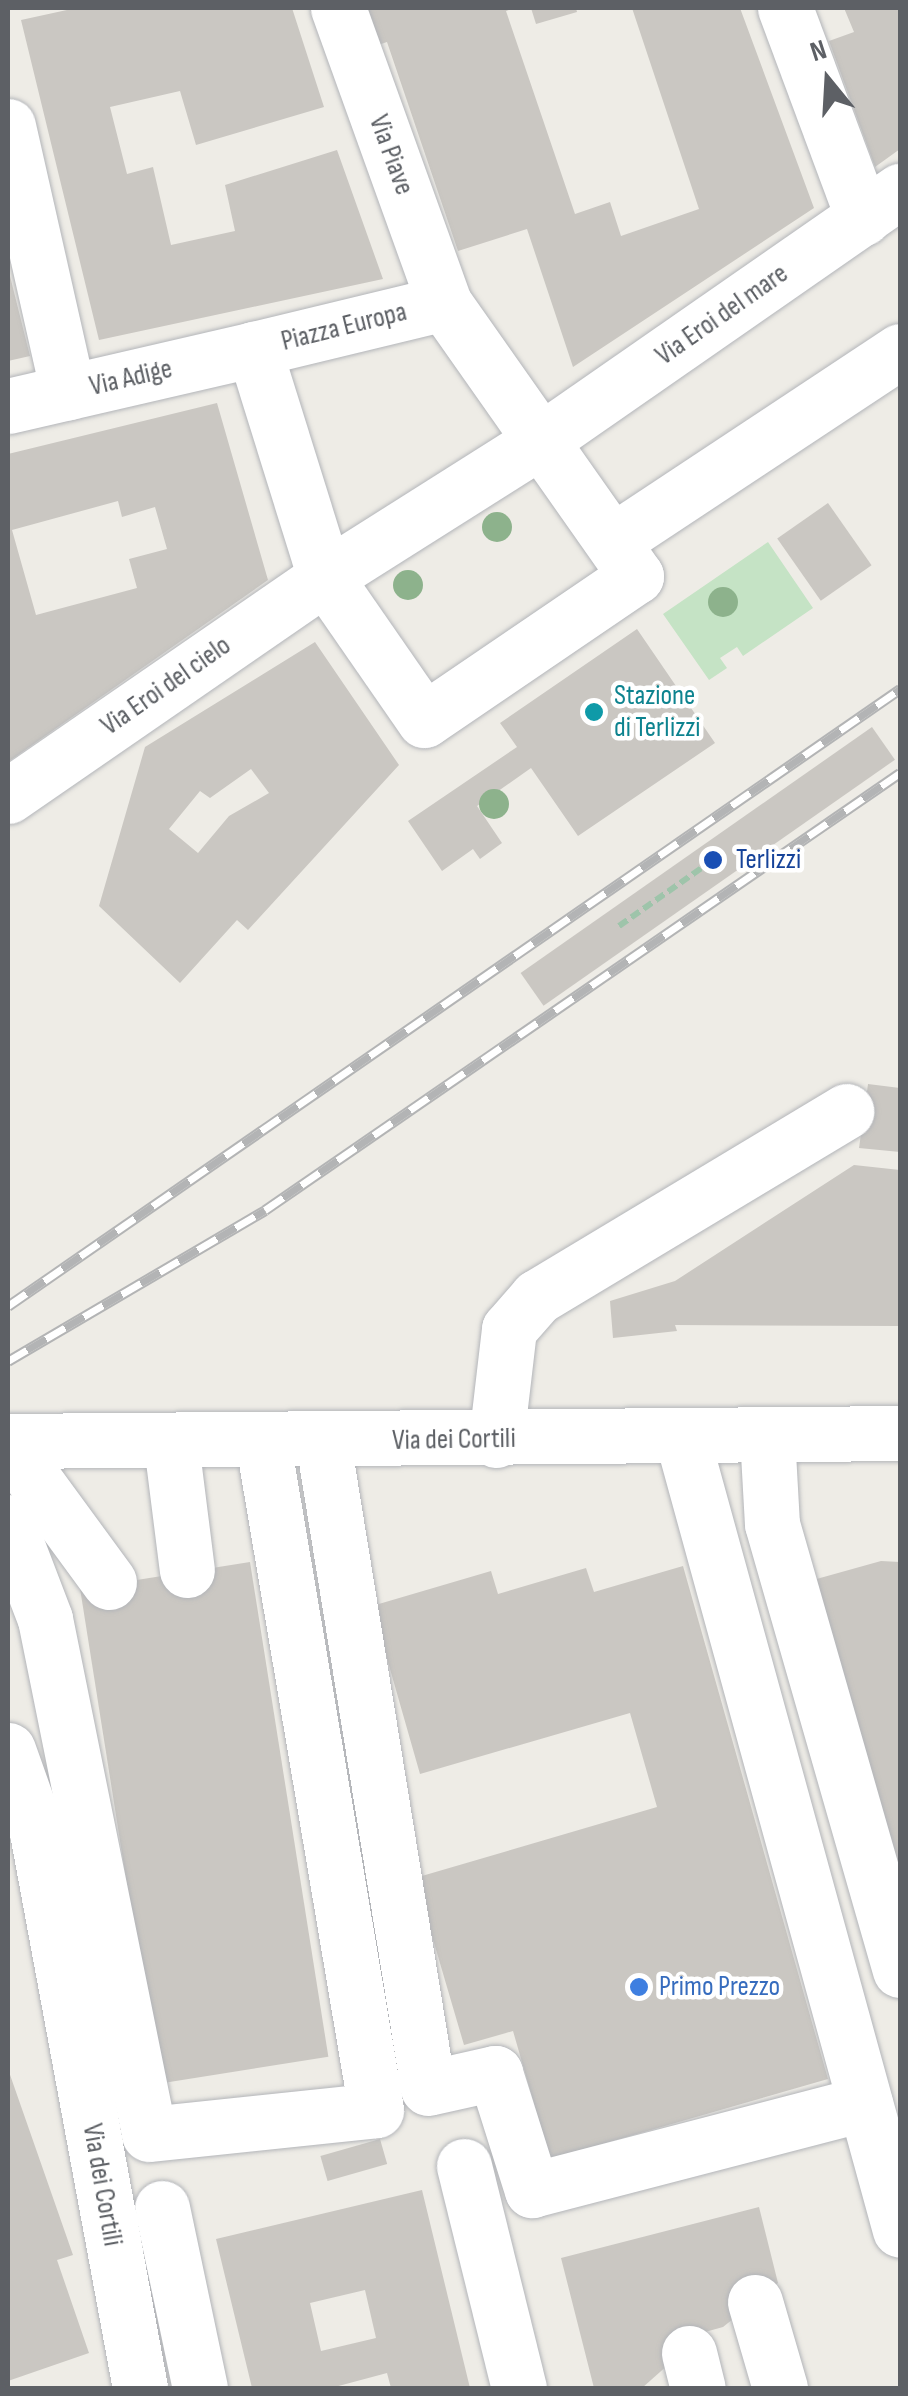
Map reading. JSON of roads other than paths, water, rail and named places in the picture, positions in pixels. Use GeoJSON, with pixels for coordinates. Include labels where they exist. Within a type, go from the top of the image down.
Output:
{"type":"FeatureCollection","features":[{"type":"Feature","properties":{"kind":"street","name":"Via Piave"},"geometry":{"type":"LineString","coordinates":[[338,8],[444,303]]}},
{"type":"Feature","properties":{"kind":"street"},"geometry":{"type":"LineString","coordinates":[[785,8],[882,204]]}},
{"type":"Feature","properties":{"kind":"street"},"geometry":{"type":"LineString","coordinates":[[8,126],[68,392]]}},
{"type":"Feature","properties":{"kind":"street","name":"Via Eroi del mare"},"geometry":{"type":"LineString","coordinates":[[543,440],[882,204]]}},
{"type":"Feature","properties":{"kind":"street","name":"Piazza Europa"},"geometry":{"type":"LineString","coordinates":[[444,303],[636,576],[424,720],[325,577],[254,349],[444,303]]}},
{"type":"Feature","properties":{"kind":"street","name":"Via Adige"},"geometry":{"type":"LineString","coordinates":[[8,406],[254,349]]}},
{"type":"Feature","properties":{"kind":"street"},"geometry":{"type":"LineString","coordinates":[[614,542],[765,460],[900,351]]}},
{"type":"Feature","properties":{"kind":"street"},"geometry":{"type":"LineString","coordinates":[[325,577],[543,440]]}},
{"type":"Feature","properties":{"kind":"street","name":"Via Eroi del cielo"},"geometry":{"type":"LineString","coordinates":[[8,796],[325,577]]}},
{"type":"Feature","properties":{"kind":"street"},"geometry":{"type":"LineString","coordinates":[[496,1440],[509,1329],[536,1297],[846,1110]]}},
{"type":"Feature","properties":{"kind":"street","name":"Via dei Cortili"},"geometry":{"type":"LineString","coordinates":[[8,1443],[900,1433]]}},
{"type":"Feature","properties":{"kind":"street"},"geometry":{"type":"LineString","coordinates":[[768,1435],[772,1524],[900,1970]]}},
{"type":"Feature","properties":{"kind":"street"},"geometry":{"type":"LineString","coordinates":[[682,1437],[900,2230]]}},
{"type":"Feature","properties":{"kind":"street"},"geometry":{"type":"LineString","coordinates":[[323,1442],[428,2088],[495,2073],[532,2190],[865,2103]]}},
{"type":"Feature","properties":{"kind":"street"},"geometry":{"type":"LineString","coordinates":[[8,1443],[109,1582]]}},
{"type":"Feature","properties":{"kind":"street"},"geometry":{"type":"LineString","coordinates":[[8,1522],[45,1618],[149,2134],[376,2110],[264,1443]]}},
{"type":"Feature","properties":{"kind":"street"},"geometry":{"type":"LineString","coordinates":[[171,1444],[188,1570]]}},
{"type":"Feature","properties":{"kind":"street","name":"Via dei Cortili"},"geometry":{"type":"LineString","coordinates":[[8,1750],[36,1832],[140,2388]]}},
{"type":"Feature","properties":{"kind":"street"},"geometry":{"type":"LineString","coordinates":[[464,2166],[519,2388]]}},
{"type":"Feature","properties":{"kind":"street"},"geometry":{"type":"LineString","coordinates":[[162,2208],[200,2388]]}},
{"type":"Feature","properties":{"kind":"street"},"geometry":{"type":"LineString","coordinates":[[716,2343],[741,2388]]}},
{"type":"Feature","properties":{"kind":"street"},"geometry":{"type":"LineString","coordinates":[[716,2343],[780,2388]]}},
{"type":"Feature","properties":{"kind":"railway"},"geometry":{"type":"LineString","coordinates":[[8,1306],[900,689]]}},
{"type":"Feature","properties":{"kind":"railway"},"geometry":{"type":"LineString","coordinates":[[8,1361],[265,1210],[900,773]]}},
{"type":"Feature","properties":{"kind":"place","name":"Stazione di Terlizzi"},"geometry":{"type":"Point","coordinates":[594,712]}},
{"type":"Feature","properties":{"kind":"place","name":"Terlizzi"},"geometry":{"type":"Point","coordinates":[713,860]}},
{"type":"Feature","properties":{"kind":"place","name":"Primo Prezzo"},"geometry":{"type":"Point","coordinates":[639,1987]}}]}
